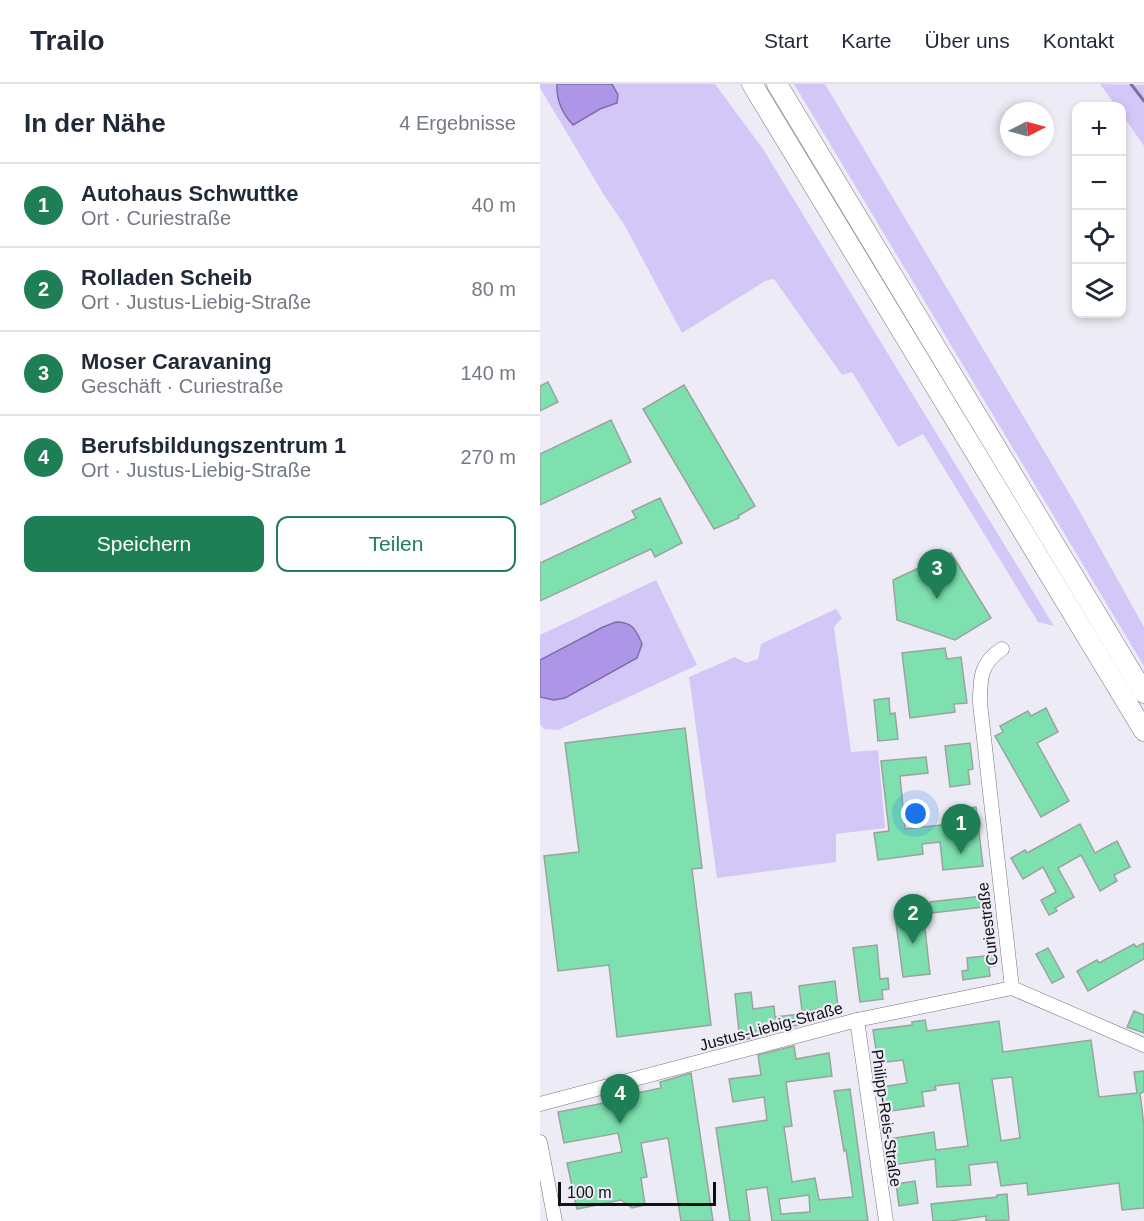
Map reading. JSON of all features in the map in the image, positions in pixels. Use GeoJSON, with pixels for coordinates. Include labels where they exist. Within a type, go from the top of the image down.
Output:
{"type":"FeatureCollection","features":[{"type":"Feature","properties":{"kind":"highway"},"geometry":{"type":"LineString","coordinates":[[741,84],[773,119]]}},
{"type":"Feature","properties":{"kind":"highway"},"geometry":{"type":"LineString","coordinates":[[752,84],[1144,731]]}},
{"type":"Feature","properties":{"kind":"highway"},"geometry":{"type":"LineString","coordinates":[[777,84],[1144,693]]}},
{"type":"Feature","properties":{"kind":"highway"},"geometry":{"type":"LineString","coordinates":[[785,84],[793,110]]}},
{"type":"Feature","properties":{"kind":"street","name":"Curiestraße"},"geometry":{"type":"LineString","coordinates":[[1002,649],[986,662],[980,680],[980,703],[1012,988]]}},
{"type":"Feature","properties":{"kind":"street","name":"Justus-Liebig-Straße"},"geometry":{"type":"LineString","coordinates":[[540,1104],[857,1020],[1012,988]]}},
{"type":"Feature","properties":{"kind":"street"},"geometry":{"type":"LineString","coordinates":[[1012,988],[1144,1045]]}},
{"type":"Feature","properties":{"kind":"street","name":"Philipp-Reis-Straße"},"geometry":{"type":"LineString","coordinates":[[857,1020],[886,1221]]}},
{"type":"Feature","properties":{"kind":"street"},"geometry":{"type":"LineString","coordinates":[[540,1142],[555,1221]]}},
{"type":"Feature","properties":{"kind":"shaded area"},"geometry":{"type":"Polygon","coordinates":[[[540,84],[715,84],[763,149],[1054,626],[1038,622],[923,434],[898,447],[852,372],[842,375],[774,279],[765,281],[682,333],[625,226],[604,195],[540,88],[540,84]]]}},
{"type":"Feature","properties":{"kind":"shaded area"},"geometry":{"type":"Polygon","coordinates":[[[557,84],[612,84],[618,95],[617,103],[600,109],[573,125],[560,106],[557,84]]]}},
{"type":"Feature","properties":{"kind":"shaded area"},"geometry":{"type":"Polygon","coordinates":[[[794,84],[825,84],[1075,503],[1144,627],[1144,666],[794,84]]]}},
{"type":"Feature","properties":{"kind":"shaded area"},"geometry":{"type":"Polygon","coordinates":[[[1100,84],[1144,85],[1144,146],[1126,120],[1126,102],[1113,102],[1100,84]]]}},
{"type":"Feature","properties":{"kind":"shaded area"},"geometry":{"type":"Polygon","coordinates":[[[656,580],[697,665],[558,730],[544,729],[540,724],[540,635],[656,580]]]}},
{"type":"Feature","properties":{"kind":"shaded area"},"geometry":{"type":"Polygon","coordinates":[[[836,609],[842,618],[834,627],[851,752],[878,750],[885,828],[836,834],[836,862],[717,878],[689,677],[735,657],[746,663],[758,659],[761,644],[836,609]]]}},
{"type":"Feature","properties":{"kind":"shaded area"},"geometry":{"type":"Polygon","coordinates":[[[616,622],[626,623],[636,631],[642,644],[637,658],[565,698],[554,700],[540,697],[540,660],[616,622]]]}},
{"type":"Feature","properties":{"kind":"building"},"geometry":{"type":"Polygon","coordinates":[[[548,382],[558,402],[540,411],[540,386],[548,382]]]}},
{"type":"Feature","properties":{"kind":"building"},"geometry":{"type":"Polygon","coordinates":[[[684,385],[755,506],[738,516],[739,518],[714,529],[643,409],[684,385]]]}},
{"type":"Feature","properties":{"kind":"building"},"geometry":{"type":"Polygon","coordinates":[[[611,420],[631,462],[540,505],[540,454],[611,420]]]}},
{"type":"Feature","properties":{"kind":"building"},"geometry":{"type":"Polygon","coordinates":[[[660,498],[682,543],[655,557],[651,549],[540,601],[540,563],[636,518],[632,511],[660,498]]]}},
{"type":"Feature","properties":{"kind":"building"},"geometry":{"type":"Polygon","coordinates":[[[951,553],[991,618],[955,640],[897,620],[893,580],[951,553]]]}},
{"type":"Feature","properties":{"kind":"building"},"geometry":{"type":"Polygon","coordinates":[[[945,648],[947,659],[961,657],[967,703],[954,704],[955,712],[910,718],[902,653],[945,648]]]}},
{"type":"Feature","properties":{"kind":"building"},"geometry":{"type":"Polygon","coordinates":[[[889,698],[890,714],[895,713],[898,739],[878,741],[874,700],[889,698]]]}},
{"type":"Feature","properties":{"kind":"building"},"geometry":{"type":"Polygon","coordinates":[[[1046,708],[1058,732],[1037,743],[1069,801],[1041,817],[995,736],[1003,732],[1000,726],[1028,711],[1031,716],[1046,708]]]}},
{"type":"Feature","properties":{"kind":"building"},"geometry":{"type":"Polygon","coordinates":[[[685,728],[702,868],[692,869],[711,1025],[617,1037],[609,965],[558,971],[544,856],[579,852],[565,743],[685,728]]]}},
{"type":"Feature","properties":{"kind":"building"},"geometry":{"type":"Polygon","coordinates":[[[970,743],[973,769],[968,770],[970,784],[950,787],[945,746],[970,743]]]}},
{"type":"Feature","properties":{"kind":"building"},"geometry":{"type":"Polygon","coordinates":[[[926,757],[928,773],[900,776],[905,829],[959,823],[957,809],[976,807],[983,866],[943,870],[940,842],[922,844],[923,854],[878,860],[874,833],[889,831],[881,761],[926,757]]]}},
{"type":"Feature","properties":{"kind":"building"},"geometry":{"type":"Polygon","coordinates":[[[1080,824],[1095,853],[1117,841],[1130,867],[1114,875],[1117,881],[1100,891],[1081,855],[1058,868],[1074,897],[1055,908],[1057,911],[1049,915],[1041,900],[1056,892],[1043,867],[1023,879],[1011,858],[1025,850],[1027,853],[1080,824]]]}},
{"type":"Feature","properties":{"kind":"building"},"geometry":{"type":"Polygon","coordinates":[[[982,896],[983,907],[932,913],[930,902],[982,896]]]}},
{"type":"Feature","properties":{"kind":"building"},"geometry":{"type":"Polygon","coordinates":[[[923,911],[930,974],[903,977],[895,915],[923,911]]]}},
{"type":"Feature","properties":{"kind":"building"},"geometry":{"type":"Polygon","coordinates":[[[1144,943],[1144,959],[1088,991],[1077,971],[1097,960],[1099,963],[1134,944],[1136,947],[1144,943]]]}},
{"type":"Feature","properties":{"kind":"building"},"geometry":{"type":"Polygon","coordinates":[[[877,945],[880,979],[888,978],[889,989],[882,990],[883,999],[860,1002],[853,948],[877,945]]]}},
{"type":"Feature","properties":{"kind":"building"},"geometry":{"type":"Polygon","coordinates":[[[1048,948],[1064,977],[1052,983],[1036,954],[1048,948]]]}},
{"type":"Feature","properties":{"kind":"building"},"geometry":{"type":"Polygon","coordinates":[[[994,955],[995,966],[989,967],[990,976],[963,980],[962,971],[968,970],[967,958],[994,955]]]}},
{"type":"Feature","properties":{"kind":"building"},"geometry":{"type":"Polygon","coordinates":[[[835,981],[838,1007],[802,1011],[799,986],[835,981]]]}},
{"type":"Feature","properties":{"kind":"building"},"geometry":{"type":"Polygon","coordinates":[[[751,992],[753,1009],[774,1006],[775,1017],[800,1014],[801,1025],[755,1031],[756,1037],[740,1041],[735,994],[751,992]]]}},
{"type":"Feature","properties":{"kind":"building"},"geometry":{"type":"Polygon","coordinates":[[[1134,1011],[1144,1015],[1144,1033],[1127,1027],[1134,1011]]]}},
{"type":"Feature","properties":{"kind":"building"},"geometry":{"type":"Polygon","coordinates":[[[925,1020],[927,1031],[999,1021],[1003,1052],[1091,1040],[1099,1097],[1137,1093],[1134,1072],[1144,1071],[1144,1092],[1140,1093],[1144,1126],[1144,1208],[1122,1210],[1119,1183],[1028,1195],[1027,1183],[1001,1186],[997,1162],[969,1165],[971,1185],[937,1187],[935,1159],[893,1165],[889,1139],[934,1132],[936,1150],[968,1146],[959,1083],[935,1086],[936,1090],[922,1092],[924,1106],[885,1112],[882,1087],[907,1083],[903,1060],[878,1063],[873,1030],[912,1025],[912,1022],[925,1020]],[[1012,1077],[992,1079],[1001,1141],[1020,1138],[1012,1077]]]}},
{"type":"Feature","properties":{"kind":"building"},"geometry":{"type":"Polygon","coordinates":[[[794,1046],[796,1059],[829,1053],[832,1076],[786,1082],[792,1126],[784,1127],[792,1182],[815,1178],[819,1200],[853,1197],[834,1091],[850,1089],[868,1221],[772,1221],[767,1187],[746,1190],[750,1221],[730,1221],[716,1128],[767,1120],[764,1097],[733,1102],[729,1079],[761,1075],[758,1055],[794,1046]],[[809,1195],[779,1199],[781,1214],[810,1212],[809,1195]]]}},
{"type":"Feature","properties":{"kind":"building"},"geometry":{"type":"Polygon","coordinates":[[[691,1073],[713,1221],[681,1221],[668,1138],[641,1143],[647,1177],[641,1178],[645,1205],[632,1208],[621,1200],[577,1209],[567,1163],[622,1152],[618,1133],[564,1143],[558,1112],[619,1100],[618,1097],[661,1088],[660,1082],[691,1073]]]}},
{"type":"Feature","properties":{"kind":"building"},"geometry":{"type":"Polygon","coordinates":[[[915,1181],[918,1203],[899,1206],[896,1184],[915,1181]]]}},
{"type":"Feature","properties":{"kind":"building"},"geometry":{"type":"Polygon","coordinates":[[[1007,1194],[1009,1220],[986,1221],[986,1216],[933,1221],[931,1204],[1007,1194]]]}},
{"type":"Feature","properties":{"kind":"waterway"},"geometry":{"type":"LineString","coordinates":[[1131,84],[1144,101]]}},
{"type":"Feature","properties":{"kind":"place","name":"Moser Caravaning"},"geometry":{"type":"Point","coordinates":[937,599]}},
{"type":"Feature","properties":{"kind":"place","name":"Autohaus Schwuttke"},"geometry":{"type":"Point","coordinates":[961,854]}},
{"type":"Feature","properties":{"kind":"place","name":"Rolladen Scheib"},"geometry":{"type":"Point","coordinates":[913,944]}},
{"type":"Feature","properties":{"kind":"place","name":"Berufsbildungszentrum 1"},"geometry":{"type":"Point","coordinates":[620,1124]}}]}
